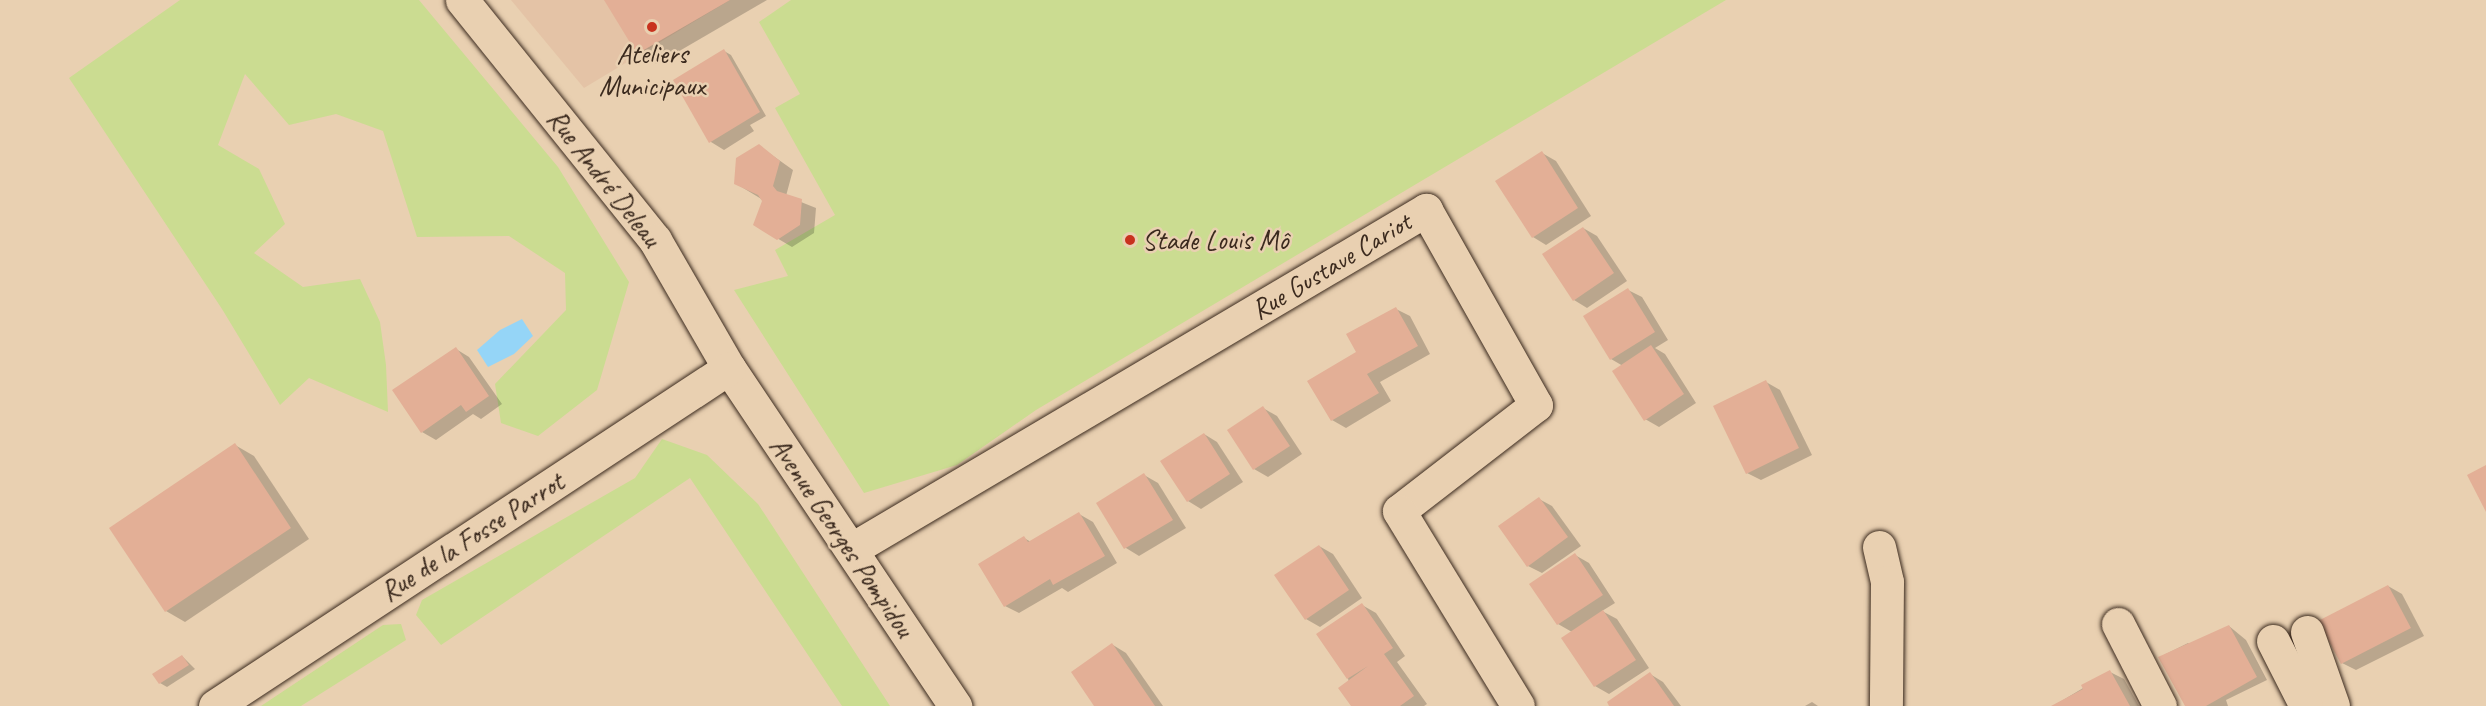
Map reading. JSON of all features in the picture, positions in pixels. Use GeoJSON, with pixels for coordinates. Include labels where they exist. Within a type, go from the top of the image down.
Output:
{"type":"FeatureCollection","features":[{"type":"Feature","properties":{"kind":"street","name":"Rue André Deleau"},"geometry":{"type":"LineString","coordinates":[[462,0],[655,240],[729,368]]}},
{"type":"Feature","properties":{"kind":"street","name":"Rue Gustave Cariot"},"geometry":{"type":"LineString","coordinates":[[852,549],[1426,210],[1536,405],[1399,510],[1518,706]]}},
{"type":"Feature","properties":{"kind":"street","name":"Avenue Georges Pompidou"},"geometry":{"type":"LineString","coordinates":[[729,368],[955,706]]}},
{"type":"Feature","properties":{"kind":"street","name":"Rue de la Fosse Parrot"},"geometry":{"type":"LineString","coordinates":[[215,706],[729,368]]}},
{"type":"Feature","properties":{"kind":"street"},"geometry":{"type":"LineString","coordinates":[[1879,547],[1887,582],[1886,706]]}},
{"type":"Feature","properties":{"kind":"street"},"geometry":{"type":"LineString","coordinates":[[2118,624],[2160,706]]}},
{"type":"Feature","properties":{"kind":"street"},"geometry":{"type":"LineString","coordinates":[[2307,632],[2333,706]]}},
{"type":"Feature","properties":{"kind":"street"},"geometry":{"type":"LineString","coordinates":[[2272,641],[2306,706]]}},
{"type":"Feature","properties":{"kind":"shaded area"},"geometry":{"type":"Polygon","coordinates":[[[511,0],[730,0],[584,88],[511,0]]]}},
{"type":"Feature","properties":{"kind":"green space"},"geometry":{"type":"Polygon","coordinates":[[[180,0],[419,0],[558,167],[629,282],[597,390],[538,436],[501,423],[495,384],[566,310],[565,273],[509,236],[417,237],[383,131],[336,114],[289,125],[245,74],[218,145],[259,169],[285,224],[254,253],[303,287],[360,279],[380,322],[386,365],[388,412],[309,378],[280,405],[222,309],[69,78],[180,0]]]}},
{"type":"Feature","properties":{"kind":"green space","name":"Stade Louis Mô"},"geometry":{"type":"Polygon","coordinates":[[[791,0],[1726,0],[1036,410],[957,465],[864,493],[734,290],[788,276],[775,250],[835,215],[775,108],[800,94],[759,22],[791,0]]]}},
{"type":"Feature","properties":{"kind":"green space"},"geometry":{"type":"Polygon","coordinates":[[[662,439],[707,455],[758,504],[890,706],[842,706],[690,478],[441,645],[416,615],[422,600],[635,478],[662,439]]]}},
{"type":"Feature","properties":{"kind":"green space"},"geometry":{"type":"Polygon","coordinates":[[[401,624],[406,640],[301,706],[261,706],[383,625],[401,624]]]}},
{"type":"Feature","properties":{"kind":"water"},"geometry":{"type":"Polygon","coordinates":[[[522,319],[533,336],[514,354],[488,367],[477,350],[500,330],[522,319]]]}},
{"type":"Feature","properties":{"kind":"building","name":"Ateliers Municipaux"},"geometry":{"type":"Polygon","coordinates":[[[604,0],[730,0],[637,54],[604,0]]]}},
{"type":"Feature","properties":{"kind":"building"},"geometry":{"type":"Polygon","coordinates":[[[724,49],[760,112],[709,143],[673,80],[724,49]]]}},
{"type":"Feature","properties":{"kind":"building"},"geometry":{"type":"Polygon","coordinates":[[[759,144],[780,161],[773,186],[777,191],[802,199],[800,225],[777,240],[753,225],[762,201],[758,195],[734,184],[736,158],[759,144]]]}},
{"type":"Feature","properties":{"kind":"building"},"geometry":{"type":"Polygon","coordinates":[[[1542,151],[1578,208],[1532,238],[1495,181],[1542,151]]]}},
{"type":"Feature","properties":{"kind":"building"},"geometry":{"type":"Polygon","coordinates":[[[1583,227],[1614,273],[1573,301],[1542,254],[1583,227]]]}},
{"type":"Feature","properties":{"kind":"building"},"geometry":{"type":"Polygon","coordinates":[[[1628,288],[1655,332],[1610,360],[1583,316],[1628,288]]]}},
{"type":"Feature","properties":{"kind":"building"},"geometry":{"type":"Polygon","coordinates":[[[1396,307],[1418,346],[1367,374],[1379,393],[1331,421],[1307,381],[1356,352],[1346,334],[1396,307]]]}},
{"type":"Feature","properties":{"kind":"building"},"geometry":{"type":"Polygon","coordinates":[[[1651,345],[1684,394],[1644,421],[1612,371],[1651,345]]]}},
{"type":"Feature","properties":{"kind":"building"},"geometry":{"type":"Polygon","coordinates":[[[456,347],[489,396],[466,412],[461,405],[421,433],[392,390],[456,347]]]}},
{"type":"Feature","properties":{"kind":"building"},"geometry":{"type":"Polygon","coordinates":[[[1766,380],[1799,448],[1746,474],[1713,406],[1766,380]]]}},
{"type":"Feature","properties":{"kind":"building"},"geometry":{"type":"Polygon","coordinates":[[[1263,406],[1290,446],[1253,470],[1227,430],[1263,406]]]}},
{"type":"Feature","properties":{"kind":"building"},"geometry":{"type":"Polygon","coordinates":[[[1204,433],[1230,474],[1187,502],[1160,461],[1204,433]]]}},
{"type":"Feature","properties":{"kind":"building"},"geometry":{"type":"Polygon","coordinates":[[[235,443],[291,528],[165,612],[109,528],[235,443]]]}},
{"type":"Feature","properties":{"kind":"building"},"geometry":{"type":"Polygon","coordinates":[[[2486,465],[2486,512],[2467,475],[2486,465]]]}},
{"type":"Feature","properties":{"kind":"building"},"geometry":{"type":"Polygon","coordinates":[[[1144,473],[1173,520],[1124,549],[1096,503],[1144,473]]]}},
{"type":"Feature","properties":{"kind":"building"},"geometry":{"type":"Polygon","coordinates":[[[1539,497],[1568,537],[1527,567],[1498,526],[1539,497]]]}},
{"type":"Feature","properties":{"kind":"building"},"geometry":{"type":"Polygon","coordinates":[[[1079,512],[1105,556],[1053,585],[1050,579],[1004,607],[978,564],[1024,536],[1028,542],[1079,512]]]}},
{"type":"Feature","properties":{"kind":"building"},"geometry":{"type":"Polygon","coordinates":[[[1319,545],[1349,590],[1305,620],[1274,575],[1319,545]]]}},
{"type":"Feature","properties":{"kind":"building"},"geometry":{"type":"Polygon","coordinates":[[[1575,553],[1603,595],[1557,625],[1529,584],[1575,553]]]}},
{"type":"Feature","properties":{"kind":"building"},"geometry":{"type":"Polygon","coordinates":[[[2388,585],[2411,628],[2341,664],[2318,621],[2388,585]]]}},
{"type":"Feature","properties":{"kind":"building"},"geometry":{"type":"Polygon","coordinates":[[[1362,603],[1393,648],[1384,654],[1414,696],[1400,706],[1351,706],[1338,688],[1368,666],[1347,679],[1316,634],[1362,603]]]}},
{"type":"Feature","properties":{"kind":"building"},"geometry":{"type":"Polygon","coordinates":[[[1603,610],[1636,660],[1594,687],[1561,638],[1603,610]]]}},
{"type":"Feature","properties":{"kind":"building"},"geometry":{"type":"Polygon","coordinates":[[[2229,625],[2257,677],[2206,706],[2185,706],[2158,657],[2229,625]]]}},
{"type":"Feature","properties":{"kind":"building"},"geometry":{"type":"Polygon","coordinates":[[[1112,643],[1155,706],[1094,706],[1071,672],[1112,643]]]}},
{"type":"Feature","properties":{"kind":"building"},"geometry":{"type":"Polygon","coordinates":[[[182,655],[189,665],[159,684],[152,674],[182,655]]]}},
{"type":"Feature","properties":{"kind":"building"},"geometry":{"type":"Polygon","coordinates":[[[2110,670],[2130,706],[2051,706],[2083,689],[2081,685],[2110,670]]]}},
{"type":"Feature","properties":{"kind":"building"},"geometry":{"type":"Polygon","coordinates":[[[1650,672],[1674,706],[1609,706],[1607,702],[1650,672]]]}},
{"type":"Feature","properties":{"kind":"place","name":"Ateliers Municipaux"},"geometry":{"type":"Point","coordinates":[652,27]}},
{"type":"Feature","properties":{"kind":"place","name":"Stade Louis Mô"},"geometry":{"type":"Point","coordinates":[1130,240]}}]}
